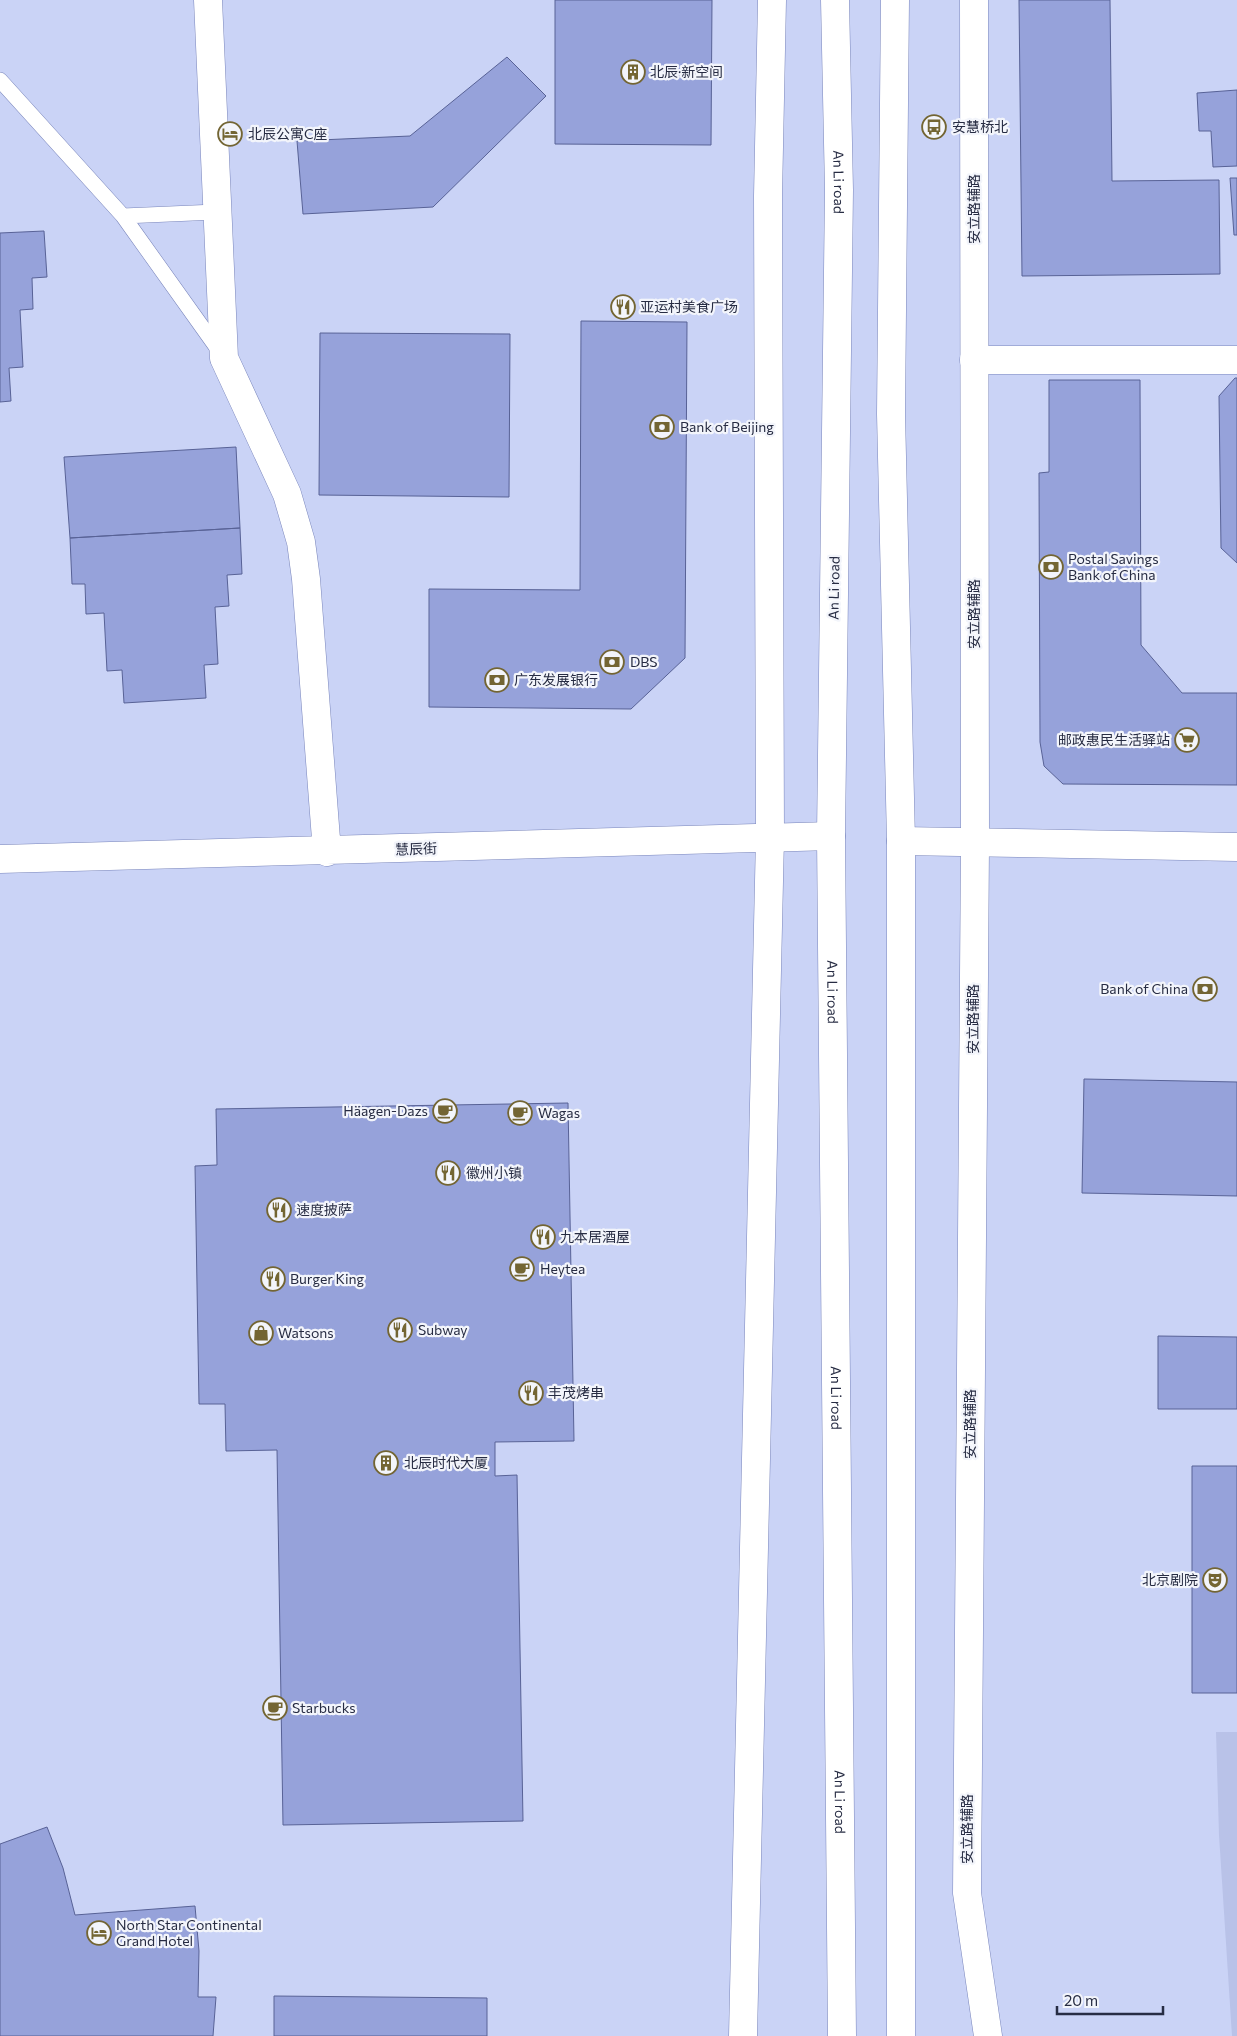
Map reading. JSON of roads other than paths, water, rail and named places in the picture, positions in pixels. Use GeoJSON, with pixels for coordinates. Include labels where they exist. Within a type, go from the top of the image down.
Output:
{"type":"FeatureCollection","features":[{"type":"Feature","properties":{"kind":"street"},"geometry":{"type":"LineString","coordinates":[[208,0],[224,358],[287,494],[301,542],[306,579],[327,852]]}},
{"type":"Feature","properties":{"kind":"street"},"geometry":{"type":"LineString","coordinates":[[743,2036],[770,837],[768,196],[772,0]]}},
{"type":"Feature","properties":{"kind":"street","name":"An Li road"},"geometry":{"type":"LineString","coordinates":[[835,0],[839,190],[831,836],[842,2036]]}},
{"type":"Feature","properties":{"kind":"street"},"geometry":{"type":"LineString","coordinates":[[895,0],[891,414],[901,841],[901,2036]]}},
{"type":"Feature","properties":{"kind":"street","name":"安立路辅路"},"geometry":{"type":"LineString","coordinates":[[974,0],[975,844],[966,1893],[988,2036]]}},
{"type":"Feature","properties":{"kind":"street"},"geometry":{"type":"LineString","coordinates":[[974,360],[1237,360]]}},
{"type":"Feature","properties":{"kind":"street","name":"慧辰街"},"geometry":{"type":"LineString","coordinates":[[0,859],[327,852],[831,836]]}},
{"type":"Feature","properties":{"kind":"street"},"geometry":{"type":"LineString","coordinates":[[901,841],[975,844],[1237,846]]}},
{"type":"Feature","properties":{"kind":"lane"},"geometry":{"type":"LineString","coordinates":[[0,80],[122,216],[224,358]]}},
{"type":"Feature","properties":{"kind":"lane"},"geometry":{"type":"LineString","coordinates":[[122,216],[216,212]]}},
{"type":"Feature","properties":{"kind":"place","name":"北辰·新空间"},"geometry":{"type":"Point","coordinates":[633,72]}},
{"type":"Feature","properties":{"kind":"place","name":"安慧桥北"},"geometry":{"type":"Point","coordinates":[934,127]}},
{"type":"Feature","properties":{"kind":"place","name":"北辰公寓C座"},"geometry":{"type":"Point","coordinates":[230,134]}},
{"type":"Feature","properties":{"kind":"place","name":"亚运村美食广场"},"geometry":{"type":"Point","coordinates":[623,307]}},
{"type":"Feature","properties":{"kind":"place","name":"Bank of Beijing"},"geometry":{"type":"Point","coordinates":[662,427]}},
{"type":"Feature","properties":{"kind":"place","name":"Postal Savings Bank of China"},"geometry":{"type":"Point","coordinates":[1051,567]}},
{"type":"Feature","properties":{"kind":"place","name":"DBS"},"geometry":{"type":"Point","coordinates":[612,662]}},
{"type":"Feature","properties":{"kind":"place","name":"广东发展银行"},"geometry":{"type":"Point","coordinates":[497,680]}},
{"type":"Feature","properties":{"kind":"place","name":"邮政惠民生活驿站"},"geometry":{"type":"Point","coordinates":[1187,740]}},
{"type":"Feature","properties":{"kind":"place","name":"Bank of China"},"geometry":{"type":"Point","coordinates":[1205,989]}},
{"type":"Feature","properties":{"kind":"place","name":"Häagen-Dazs"},"geometry":{"type":"Point","coordinates":[445,1111]}},
{"type":"Feature","properties":{"kind":"place","name":"Wagas"},"geometry":{"type":"Point","coordinates":[520,1113]}},
{"type":"Feature","properties":{"kind":"place","name":"徽州小镇"},"geometry":{"type":"Point","coordinates":[448,1173]}},
{"type":"Feature","properties":{"kind":"place","name":"速度披萨"},"geometry":{"type":"Point","coordinates":[279,1210]}},
{"type":"Feature","properties":{"kind":"place","name":"九本居酒屋"},"geometry":{"type":"Point","coordinates":[543,1237]}},
{"type":"Feature","properties":{"kind":"place","name":"Heytea"},"geometry":{"type":"Point","coordinates":[522,1269]}},
{"type":"Feature","properties":{"kind":"place","name":"Burger King"},"geometry":{"type":"Point","coordinates":[273,1279]}},
{"type":"Feature","properties":{"kind":"place","name":"Subway"},"geometry":{"type":"Point","coordinates":[400,1330]}},
{"type":"Feature","properties":{"kind":"place","name":"Watsons"},"geometry":{"type":"Point","coordinates":[261,1333]}},
{"type":"Feature","properties":{"kind":"place","name":"丰茂烤串"},"geometry":{"type":"Point","coordinates":[531,1393]}},
{"type":"Feature","properties":{"kind":"place","name":"北辰时代大厦"},"geometry":{"type":"Point","coordinates":[386,1463]}},
{"type":"Feature","properties":{"kind":"place","name":"北京剧院"},"geometry":{"type":"Point","coordinates":[1215,1580]}},
{"type":"Feature","properties":{"kind":"place","name":"Starbucks"},"geometry":{"type":"Point","coordinates":[275,1708]}},
{"type":"Feature","properties":{"kind":"place","name":"North Star Continental Grand Hotel"},"geometry":{"type":"Point","coordinates":[99,1933]}}]}
